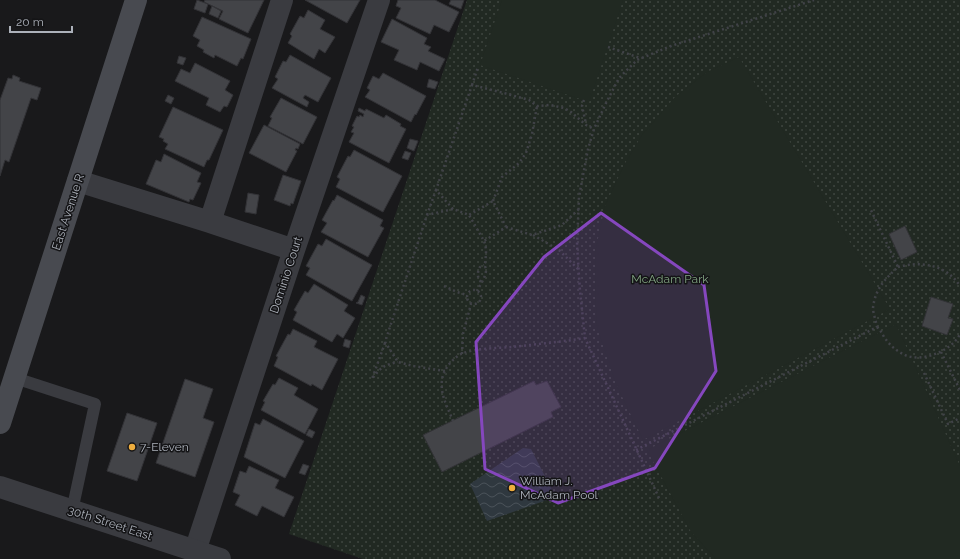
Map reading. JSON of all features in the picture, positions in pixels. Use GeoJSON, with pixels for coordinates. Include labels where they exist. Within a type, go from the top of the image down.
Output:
{"type":"FeatureCollection","features":[{"type":"Feature","properties":{"kind":"main road","name":"East Avenue R"},"geometry":{"type":"LineString","coordinates":[[0,423],[136,0]]}},
{"type":"Feature","properties":{"kind":"street"},"geometry":{"type":"LineString","coordinates":[[210,222],[282,0]]}},
{"type":"Feature","properties":{"kind":"street","name":"Dominio Court"},"geometry":{"type":"LineString","coordinates":[[194,550],[379,0]]}},
{"type":"Feature","properties":{"kind":"street"},"geometry":{"type":"LineString","coordinates":[[78,181],[294,250]]}},
{"type":"Feature","properties":{"kind":"street","name":"30th Street East"},"geometry":{"type":"LineString","coordinates":[[0,487],[220,559]]}},
{"type":"Feature","properties":{"kind":"lane"},"geometry":{"type":"LineString","coordinates":[[15,378],[94,404],[72,510]]}},
{"type":"Feature","properties":{"kind":"path"},"geometry":{"type":"LineString","coordinates":[[659,498],[585,338],[577,245],[583,171],[594,129],[619,78],[630,65],[640,58],[672,46],[814,0]]}},
{"type":"Feature","properties":{"kind":"path"},"geometry":{"type":"LineString","coordinates":[[608,47],[640,58]]}},
{"type":"Feature","properties":{"kind":"path"},"geometry":{"type":"LineString","coordinates":[[445,371],[398,362],[387,364],[380,368],[372,378],[478,67]]}},
{"type":"Feature","properties":{"kind":"path"},"geometry":{"type":"LineString","coordinates":[[472,85],[529,100],[537,106],[550,105],[564,108],[571,112],[586,126],[594,129]]}},
{"type":"Feature","properties":{"kind":"path"},"geometry":{"type":"LineString","coordinates":[[584,100],[582,106],[586,126]]}},
{"type":"Feature","properties":{"kind":"path"},"geometry":{"type":"LineString","coordinates":[[469,215],[492,201],[502,176],[519,163],[526,153],[534,126],[537,106]]}},
{"type":"Feature","properties":{"kind":"path"},"geometry":{"type":"LineString","coordinates":[[436,190],[453,210]]}},
{"type":"Feature","properties":{"kind":"path"},"geometry":{"type":"LineString","coordinates":[[492,201],[506,227],[532,235],[559,250],[578,269]]}},
{"type":"Feature","properties":{"kind":"path"},"geometry":{"type":"LineString","coordinates":[[870,208],[898,267]]}},
{"type":"Feature","properties":{"kind":"path"},"geometry":{"type":"LineString","coordinates":[[532,235],[562,225],[579,209]]}},
{"type":"Feature","properties":{"kind":"path"},"geometry":{"type":"LineString","coordinates":[[427,215],[453,210],[469,215],[484,241],[487,254],[484,265],[486,269],[477,291]]}},
{"type":"Feature","properties":{"kind":"path"},"geometry":{"type":"LineString","coordinates":[[484,241],[506,227]]}},
{"type":"Feature","properties":{"kind":"path"},"geometry":{"type":"LineString","coordinates":[[960,286],[948,273],[934,266],[922,263],[898,267],[883,280],[877,293],[873,308],[877,327],[892,346],[909,357],[924,356],[941,352],[953,344],[960,334]]}},
{"type":"Feature","properties":{"kind":"path"},"geometry":{"type":"LineString","coordinates":[[481,282],[478,271],[480,267],[484,265]]}},
{"type":"Feature","properties":{"kind":"path"},"geometry":{"type":"LineString","coordinates":[[444,286],[467,295]]}},
{"type":"Feature","properties":{"kind":"path"},"geometry":{"type":"LineString","coordinates":[[467,295],[473,290],[477,291]]}},
{"type":"Feature","properties":{"kind":"path"},"geometry":{"type":"LineString","coordinates":[[470,304],[475,305],[479,303],[481,298],[477,291]]}},
{"type":"Feature","properties":{"kind":"path"},"geometry":{"type":"LineString","coordinates":[[462,354],[462,334],[470,304],[467,300],[467,295]]}},
{"type":"Feature","properties":{"kind":"path"},"geometry":{"type":"LineString","coordinates":[[636,450],[877,327]]}},
{"type":"Feature","properties":{"kind":"path"},"geometry":{"type":"LineString","coordinates":[[453,421],[443,396],[442,380],[445,371],[452,362],[462,354],[497,348],[559,343],[585,338]]}},
{"type":"Feature","properties":{"kind":"path"},"geometry":{"type":"LineString","coordinates":[[385,342],[398,362]]}},
{"type":"Feature","properties":{"kind":"path"},"geometry":{"type":"LineString","coordinates":[[941,352],[960,390]]}},
{"type":"Feature","properties":{"kind":"path"},"geometry":{"type":"LineString","coordinates":[[924,373],[948,424],[960,418]]}},
{"type":"Feature","properties":{"kind":"highlighted area"},"geometry":{"type":"Polygon","coordinates":[[[601,213],[704,285],[716,371],[655,468],[558,503],[485,469],[476,342],[544,257],[601,213]]]}},
{"type":"Feature","properties":{"kind":"green space","name":"McAdam Park"},"geometry":{"type":"Polygon","coordinates":[[[467,0],[960,0],[960,559],[363,559],[289,534],[467,0]]]}},
{"type":"Feature","properties":{"kind":"green space"},"geometry":{"type":"Polygon","coordinates":[[[502,0],[623,0],[589,102],[480,65],[502,0]]]}},
{"type":"Feature","properties":{"kind":"green space"},"geometry":{"type":"Polygon","coordinates":[[[739,57],[890,309],[643,440],[616,384],[597,327],[595,287],[596,248],[605,206],[624,165],[642,135],[675,97],[707,72],[739,57]]]}},
{"type":"Feature","properties":{"kind":"green space"},"geometry":{"type":"Polygon","coordinates":[[[896,324],[960,466],[960,559],[716,559],[691,532],[647,450],[896,324]]]}},
{"type":"Feature","properties":{"kind":"water","name":"William J. McAdam Pool"},"geometry":{"type":"Polygon","coordinates":[[[523,448],[531,449],[553,492],[550,499],[487,521],[470,484],[523,448]]]}},
{"type":"Feature","properties":{"kind":"building"},"geometry":{"type":"Polygon","coordinates":[[[197,0],[208,4],[205,13],[194,9],[197,0]]]}},
{"type":"Feature","properties":{"kind":"building"},"geometry":{"type":"Polygon","coordinates":[[[205,0],[264,0],[248,33],[219,19],[223,11],[204,2],[205,0]]]}},
{"type":"Feature","properties":{"kind":"building"},"geometry":{"type":"Polygon","coordinates":[[[305,0],[360,0],[347,23],[305,0]]]}},
{"type":"Feature","properties":{"kind":"building"},"geometry":{"type":"Polygon","coordinates":[[[398,0],[435,0],[459,12],[449,32],[434,25],[430,34],[396,18],[401,8],[396,6],[398,0]]]}},
{"type":"Feature","properties":{"kind":"building"},"geometry":{"type":"Polygon","coordinates":[[[451,0],[464,0],[461,9],[449,4],[451,0]]]}},
{"type":"Feature","properties":{"kind":"building"},"geometry":{"type":"Polygon","coordinates":[[[212,6],[221,11],[218,18],[209,14],[212,6]]]}},
{"type":"Feature","properties":{"kind":"building"},"geometry":{"type":"Polygon","coordinates":[[[308,10],[325,20],[320,29],[335,37],[325,53],[319,49],[314,59],[288,43],[292,36],[290,34],[300,16],[304,18],[308,10]]]}},
{"type":"Feature","properties":{"kind":"building"},"geometry":{"type":"Polygon","coordinates":[[[202,17],[251,39],[243,59],[241,58],[237,66],[215,55],[214,58],[203,52],[204,50],[197,46],[200,40],[193,36],[202,17]]]}},
{"type":"Feature","properties":{"kind":"building"},"geometry":{"type":"Polygon","coordinates":[[[392,19],[427,38],[424,44],[431,47],[428,51],[445,59],[439,71],[420,62],[417,70],[394,60],[399,50],[381,42],[392,19]]]}},
{"type":"Feature","properties":{"kind":"building"},"geometry":{"type":"Polygon","coordinates":[[[290,55],[331,78],[318,102],[305,95],[303,98],[309,102],[307,107],[272,88],[278,79],[275,77],[283,61],[286,62],[290,55]]]}},
{"type":"Feature","properties":{"kind":"building"},"geometry":{"type":"Polygon","coordinates":[[[179,56],[186,58],[183,65],[177,63],[179,56]]]}},
{"type":"Feature","properties":{"kind":"building"},"geometry":{"type":"Polygon","coordinates":[[[195,63],[230,81],[225,90],[233,95],[227,107],[224,106],[220,112],[206,105],[209,98],[175,81],[181,69],[190,73],[195,63]]]}},
{"type":"Feature","properties":{"kind":"building"},"geometry":{"type":"Polygon","coordinates":[[[383,73],[426,96],[411,122],[365,97],[370,90],[367,88],[373,76],[379,79],[383,73]]]}},
{"type":"Feature","properties":{"kind":"building"},"geometry":{"type":"Polygon","coordinates":[[[13,75],[20,78],[19,81],[41,88],[37,100],[31,98],[9,162],[5,160],[0,176],[0,100],[8,78],[12,79],[13,75]]]}},
{"type":"Feature","properties":{"kind":"building"},"geometry":{"type":"Polygon","coordinates":[[[429,79],[438,82],[435,89],[427,87],[429,79]]]}},
{"type":"Feature","properties":{"kind":"building"},"geometry":{"type":"Polygon","coordinates":[[[168,95],[174,98],[171,104],[165,101],[168,95]]]}},
{"type":"Feature","properties":{"kind":"building"},"geometry":{"type":"Polygon","coordinates":[[[281,98],[317,117],[303,144],[268,126],[272,118],[270,117],[281,98]]]}},
{"type":"Feature","properties":{"kind":"building"},"geometry":{"type":"Polygon","coordinates":[[[173,107],[223,130],[209,160],[207,160],[204,167],[165,149],[168,144],[163,141],[164,139],[159,137],[173,107]]]}},
{"type":"Feature","properties":{"kind":"building"},"geometry":{"type":"Polygon","coordinates":[[[359,108],[365,111],[366,109],[384,118],[386,115],[401,124],[400,126],[406,129],[389,163],[349,142],[354,133],[351,132],[354,127],[352,126],[357,116],[359,117],[360,115],[363,117],[364,114],[358,111],[359,108]]]}},
{"type":"Feature","properties":{"kind":"building"},"geometry":{"type":"Polygon","coordinates":[[[264,125],[300,144],[298,149],[296,148],[295,150],[297,151],[286,172],[249,153],[264,125]]]}},
{"type":"Feature","properties":{"kind":"building"},"geometry":{"type":"Polygon","coordinates":[[[410,139],[418,141],[414,151],[407,148],[410,139]]]}},
{"type":"Feature","properties":{"kind":"building"},"geometry":{"type":"Polygon","coordinates":[[[354,150],[402,176],[383,212],[336,187],[340,179],[337,177],[348,156],[350,157],[354,150]]]}},
{"type":"Feature","properties":{"kind":"building"},"geometry":{"type":"Polygon","coordinates":[[[405,151],[411,153],[408,160],[402,158],[405,151]]]}},
{"type":"Feature","properties":{"kind":"building"},"geometry":{"type":"Polygon","coordinates":[[[164,154],[201,173],[197,182],[201,183],[193,200],[190,199],[189,202],[146,184],[156,160],[161,162],[164,154]]]}},
{"type":"Feature","properties":{"kind":"building"},"geometry":{"type":"Polygon","coordinates":[[[283,175],[301,181],[293,204],[291,203],[290,206],[274,200],[283,175]]]}},
{"type":"Feature","properties":{"kind":"building"},"geometry":{"type":"Polygon","coordinates":[[[248,193],[259,195],[256,214],[245,212],[248,193]]]}},
{"type":"Feature","properties":{"kind":"building"},"geometry":{"type":"Polygon","coordinates":[[[337,195],[383,220],[380,226],[384,228],[368,257],[321,232],[327,223],[322,220],[337,195]]]}},
{"type":"Feature","properties":{"kind":"building"},"geometry":{"type":"Polygon","coordinates":[[[905,226],[917,252],[901,260],[889,234],[905,226]]]}},
{"type":"Feature","properties":{"kind":"building"},"geometry":{"type":"Polygon","coordinates":[[[326,239],[372,265],[352,301],[306,275],[310,268],[306,266],[318,244],[322,246],[326,239]]]}},
{"type":"Feature","properties":{"kind":"building"},"geometry":{"type":"Polygon","coordinates":[[[314,284],[348,305],[344,311],[355,318],[343,338],[337,334],[332,342],[293,320],[297,312],[294,310],[305,291],[308,293],[314,284]]]}},
{"type":"Feature","properties":{"kind":"building"},"geometry":{"type":"Polygon","coordinates":[[[361,295],[365,297],[362,305],[356,303],[361,295]]]}},
{"type":"Feature","properties":{"kind":"building"},"geometry":{"type":"Polygon","coordinates":[[[931,297],[953,304],[948,318],[953,319],[947,335],[922,326],[931,297]]]}},
{"type":"Feature","properties":{"kind":"building"},"geometry":{"type":"Polygon","coordinates":[[[293,329],[317,341],[314,347],[338,359],[322,390],[312,384],[311,386],[274,366],[278,357],[276,356],[288,334],[290,335],[293,329]]]}},
{"type":"Feature","properties":{"kind":"building"},"geometry":{"type":"Polygon","coordinates":[[[345,339],[351,341],[349,348],[343,346],[345,339]]]}},
{"type":"Feature","properties":{"kind":"building"},"geometry":{"type":"Polygon","coordinates":[[[279,378],[298,388],[294,395],[318,409],[305,434],[261,410],[265,402],[263,401],[273,384],[275,385],[279,378]]]}},
{"type":"Feature","properties":{"kind":"building"},"geometry":{"type":"Polygon","coordinates":[[[185,379],[213,389],[203,418],[214,422],[195,477],[156,463],[185,379]]]}},
{"type":"Feature","properties":{"kind":"building"},"geometry":{"type":"Polygon","coordinates":[[[534,381],[536,385],[547,381],[561,407],[551,412],[553,417],[442,472],[423,435],[534,381]]]}},
{"type":"Feature","properties":{"kind":"building","name":"7-Eleven"},"geometry":{"type":"Polygon","coordinates":[[[127,413],[157,423],[137,481],[107,471],[127,413]]]}},
{"type":"Feature","properties":{"kind":"building"},"geometry":{"type":"Polygon","coordinates":[[[263,419],[304,441],[285,478],[244,457],[255,423],[260,425],[263,419]]]}},
{"type":"Feature","properties":{"kind":"building"},"geometry":{"type":"Polygon","coordinates":[[[309,429],[315,432],[312,438],[306,435],[309,429]]]}},
{"type":"Feature","properties":{"kind":"building"},"geometry":{"type":"Polygon","coordinates":[[[303,464],[309,466],[305,475],[299,473],[303,464]]]}},
{"type":"Feature","properties":{"kind":"building"},"geometry":{"type":"Polygon","coordinates":[[[249,466],[279,480],[275,488],[294,497],[284,517],[262,506],[257,516],[235,505],[240,495],[233,492],[240,471],[246,473],[249,466]]]}},
{"type":"Feature","properties":{"kind":"place","name":"7-Eleven"},"geometry":{"type":"Point","coordinates":[132,447]}},
{"type":"Feature","properties":{"kind":"place","name":"William J. McAdam Pool"},"geometry":{"type":"Point","coordinates":[512,488]}}]}
